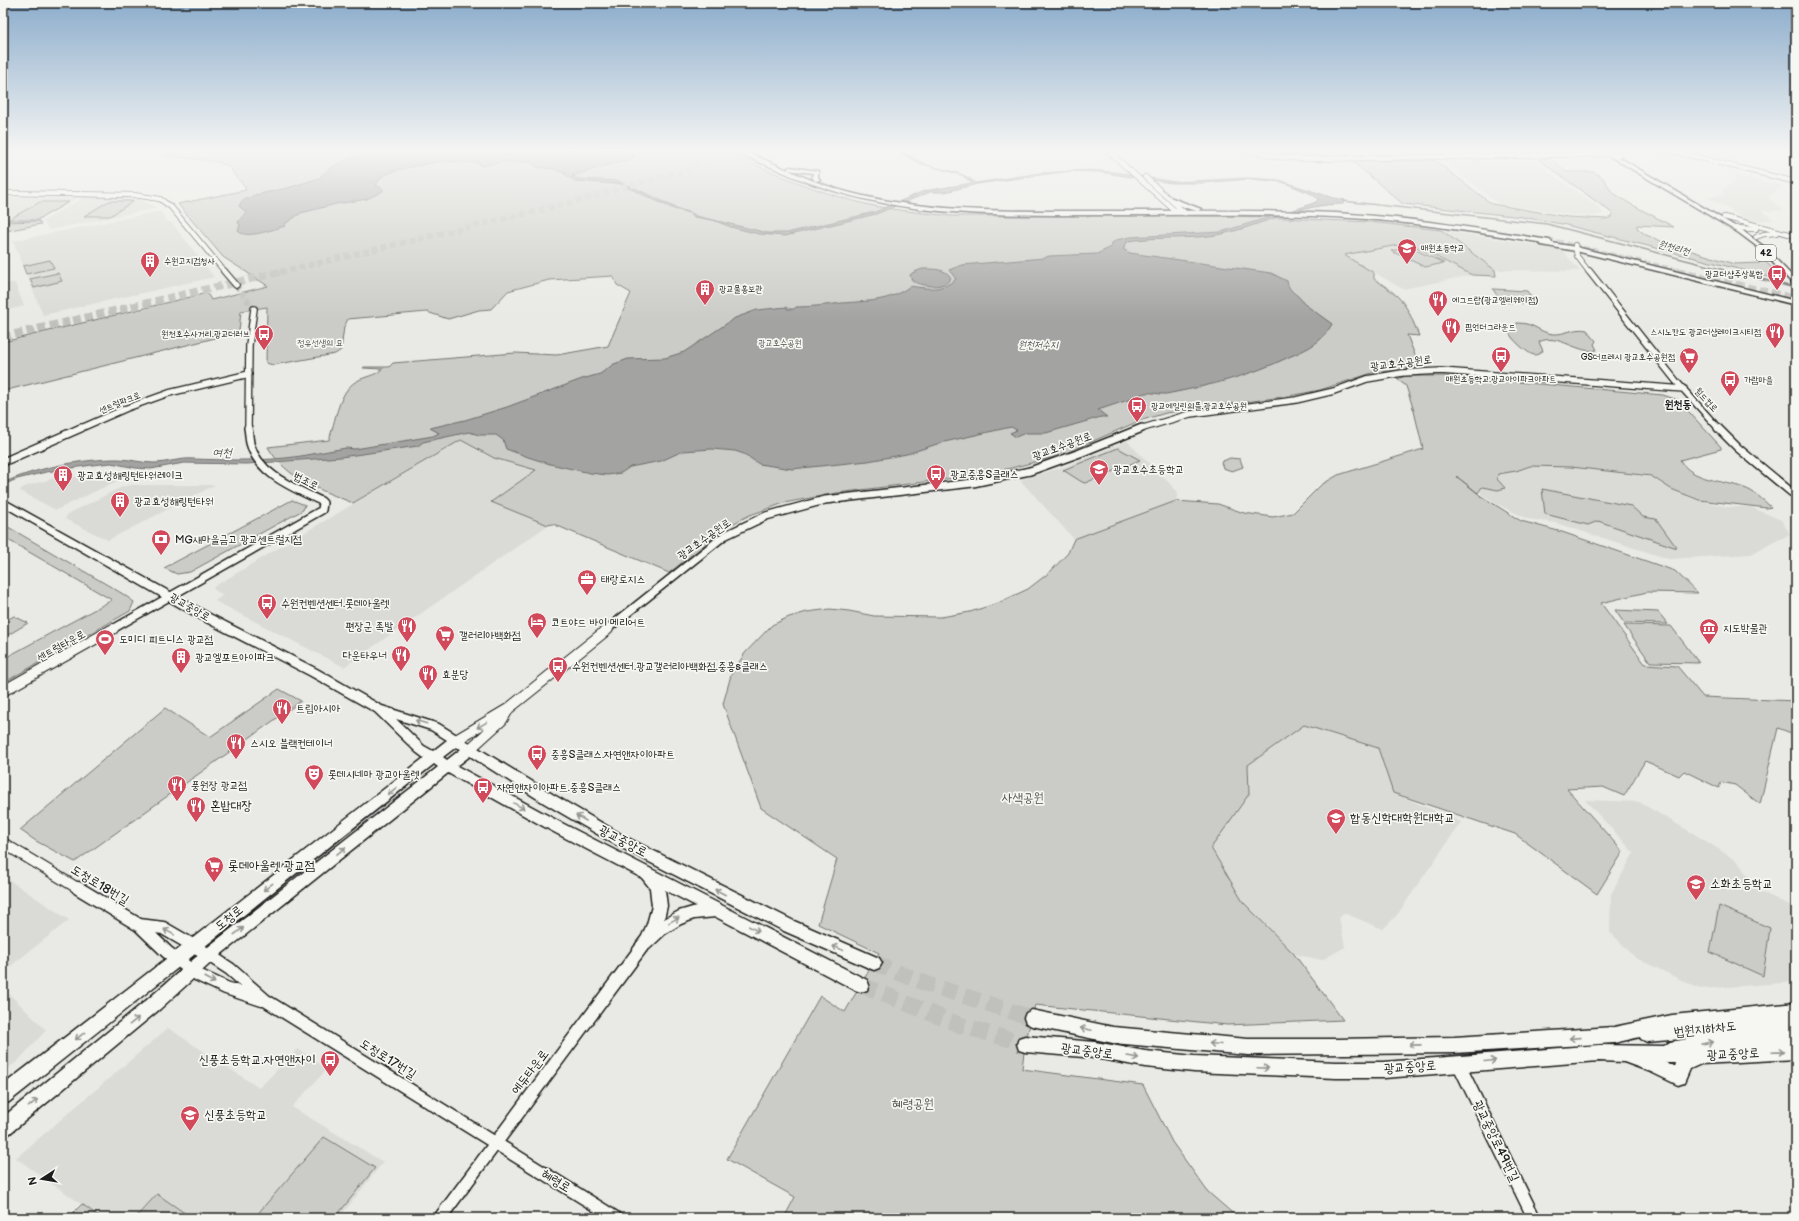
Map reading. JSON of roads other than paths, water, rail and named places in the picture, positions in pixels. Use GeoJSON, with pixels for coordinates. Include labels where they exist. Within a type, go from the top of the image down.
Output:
{"type":"FeatureCollection","features":[{"type":"Feature","properties":{"kind":"main road"},"geometry":{"type":"LineString","coordinates":[[921,206],[958,211],[1006,213],[1184,212],[1310,214],[1416,219],[1547,238],[1576,247],[1796,304]]}},
{"type":"Feature","properties":{"kind":"main road"},"geometry":{"type":"LineString","coordinates":[[926,206],[961,209],[1006,210],[1174,210],[1184,212],[1215,210],[1320,211],[1548,241]]}},
{"type":"Feature","properties":{"kind":"main road"},"geometry":{"type":"LineString","coordinates":[[1146,210],[1167,206]]}},
{"type":"Feature","properties":{"kind":"main road"},"geometry":{"type":"LineString","coordinates":[[1185,206],[1215,210]]}},
{"type":"Feature","properties":{"kind":"main road","name":"42"},"geometry":{"type":"LineString","coordinates":[[1697,206],[1734,228],[1760,247],[1796,284]]}},
{"type":"Feature","properties":{"kind":"main road","name":"42"},"geometry":{"type":"LineString","coordinates":[[1706,206],[1744,228],[1796,273]]}},
{"type":"Feature","properties":{"kind":"main road"},"geometry":{"type":"LineString","coordinates":[[1704,210],[1724,220],[1731,221]]}},
{"type":"Feature","properties":{"kind":"main road"},"geometry":{"type":"LineString","coordinates":[[1576,247],[1796,298]]}},
{"type":"Feature","properties":{"kind":"main road","name":"광교중앙로"},"geometry":{"type":"LineString","coordinates":[[3,502],[172,597],[378,709],[435,727],[549,799],[621,841],[788,926],[874,963]]}},
{"type":"Feature","properties":{"kind":"main road","name":"광교중앙로"},"geometry":{"type":"LineString","coordinates":[[378,709],[420,749],[434,758],[555,826],[861,985]]}},
{"type":"Feature","properties":{"kind":"main road","name":"도청로"},"geometry":{"type":"LineString","coordinates":[[3,1096],[456,740]]}},
{"type":"Feature","properties":{"kind":"main road"},"geometry":{"type":"LineString","coordinates":[[3,1128],[154,1004],[209,955],[470,749]]}},
{"type":"Feature","properties":{"kind":"main road"},"geometry":{"type":"LineString","coordinates":[[644,944],[656,921],[659,904],[657,886],[647,874]]}},
{"type":"Feature","properties":{"kind":"main road"},"geometry":{"type":"LineString","coordinates":[[644,944],[663,926],[678,917],[700,910],[719,911]]}},
{"type":"Feature","properties":{"kind":"main road","name":"광교중앙로"},"geometry":{"type":"LineString","coordinates":[[1032,1018],[1113,1035],[1248,1047],[1454,1045],[1614,1035],[1672,1023],[1796,1010]]}},
{"type":"Feature","properties":{"kind":"main road","name":"법원지하차도"},"geometry":{"type":"LineString","coordinates":[[1614,1035],[1676,1032],[1796,1021]]}},
{"type":"Feature","properties":{"kind":"main road","name":"법원지하차도"},"geometry":{"type":"LineString","coordinates":[[1655,1053],[1721,1040],[1796,1035]]}},
{"type":"Feature","properties":{"kind":"main road","name":"광교중앙로"},"geometry":{"type":"LineString","coordinates":[[1025,1044],[1095,1050],[1145,1059],[1180,1063],[1336,1070],[1384,1070],[1592,1053],[1655,1053],[1701,1056],[1796,1051]]}},
{"type":"Feature","properties":{"kind":"main road"},"geometry":{"type":"LineString","coordinates":[[1624,1054],[1655,1065],[1678,1077],[1684,1063],[1688,1059],[1701,1056]]}},
{"type":"Feature","properties":{"kind":"street"},"geometry":{"type":"LineString","coordinates":[[169,206],[236,285]]}},
{"type":"Feature","properties":{"kind":"street"},"geometry":{"type":"LineString","coordinates":[[1171,206],[1174,210]]}},
{"type":"Feature","properties":{"kind":"street"},"geometry":{"type":"LineString","coordinates":[[1175,206],[1184,212]]}},
{"type":"Feature","properties":{"kind":"street"},"geometry":{"type":"LineString","coordinates":[[1724,217],[1794,236]]}},
{"type":"Feature","properties":{"kind":"street"},"geometry":{"type":"LineString","coordinates":[[1734,228],[1774,230],[1794,236]]}},
{"type":"Feature","properties":{"kind":"street"},"geometry":{"type":"LineString","coordinates":[[1756,237],[1773,233],[1794,236]]}},
{"type":"Feature","properties":{"kind":"street","name":"월드컵로"},"geometry":{"type":"LineString","coordinates":[[1576,247],[1577,256],[1684,389],[1738,448],[1796,496]]}},
{"type":"Feature","properties":{"kind":"street","name":"법조로"},"geometry":{"type":"LineString","coordinates":[[172,597],[322,510],[323,504],[321,501],[283,482],[267,470],[252,450],[248,425],[249,345],[254,309]]}},
{"type":"Feature","properties":{"kind":"street","name":"광교호수공원로"},"geometry":{"type":"LineString","coordinates":[[456,740],[508,709],[724,536],[766,516],[796,506],[825,500],[973,483],[1008,476],[1053,463],[1156,422],[1202,412],[1296,400],[1334,391],[1367,379],[1402,373],[1441,371],[1684,389]]}},
{"type":"Feature","properties":{"kind":"street","name":"센트럴파크로"},"geometry":{"type":"LineString","coordinates":[[3,462],[126,409],[169,393],[213,381],[249,374]]}},
{"type":"Feature","properties":{"kind":"street","name":"센트럴타운로"},"geometry":{"type":"LineString","coordinates":[[3,691],[172,597]]}},
{"type":"Feature","properties":{"kind":"street","name":"광교호수공원로"},"geometry":{"type":"LineString","coordinates":[[470,749],[502,720],[508,709]]}},
{"type":"Feature","properties":{"kind":"street","name":"도청로18번길"},"geometry":{"type":"LineString","coordinates":[[3,843],[139,926],[156,944],[176,961]]}},
{"type":"Feature","properties":{"kind":"street","name":"도청로17번길"},"geometry":{"type":"LineString","coordinates":[[139,926],[163,928],[195,946],[230,969],[265,1000],[495,1144]]}},
{"type":"Feature","properties":{"kind":"street","name":"에듀타운로"},"geometry":{"type":"LineString","coordinates":[[440,1218],[644,944]]}},
{"type":"Feature","properties":{"kind":"street","name":"도청로17번길"},"geometry":{"type":"LineString","coordinates":[[176,961],[221,986],[265,1000]]}},
{"type":"Feature","properties":{"kind":"street","name":"광교중앙로49번길"},"geometry":{"type":"LineString","coordinates":[[1458,1063],[1534,1218]]}},
{"type":"Feature","properties":{"kind":"street","name":"혜령로"},"geometry":{"type":"LineString","coordinates":[[495,1144],[616,1218]]}},
{"type":"Feature","properties":{"kind":"water"},"geometry":{"type":"Polygon","coordinates":[[[239,206],[328,206],[301,213],[285,224],[285,226],[253,234],[238,231],[240,225],[238,222],[246,212],[239,206]]]}},
{"type":"Feature","properties":{"kind":"water"},"geometry":{"type":"Polygon","coordinates":[[[667,206],[672,206],[694,214],[696,216],[713,220],[694,217],[689,213],[667,206]]]}},
{"type":"Feature","properties":{"kind":"water"},"geometry":{"type":"Polygon","coordinates":[[[889,206],[896,206],[876,214],[785,236],[759,234],[731,227],[713,220],[768,233],[787,233],[875,212],[889,206]]]}},
{"type":"Feature","properties":{"kind":"water","name":"원천저수지"},"geometry":{"type":"Polygon","coordinates":[[[1320,206],[1297,211],[1222,234],[1199,237],[1128,241],[1123,249],[1130,253],[1271,273],[1287,281],[1290,289],[1302,300],[1303,303],[1332,324],[1319,341],[1303,351],[1259,370],[1229,380],[1197,388],[1166,394],[1144,393],[1137,397],[1098,410],[1107,417],[1101,417],[1046,433],[1025,433],[1016,437],[1010,433],[1017,430],[1011,427],[940,443],[907,454],[868,461],[792,469],[759,464],[744,454],[735,451],[712,449],[683,451],[661,461],[630,467],[621,473],[607,475],[590,473],[550,464],[506,449],[503,440],[496,435],[479,435],[469,432],[423,442],[418,446],[341,457],[247,464],[184,463],[151,469],[136,468],[111,463],[46,472],[17,479],[3,485],[3,483],[30,473],[59,465],[104,459],[154,463],[188,459],[274,459],[346,448],[355,449],[433,436],[439,433],[430,428],[465,420],[507,407],[582,379],[600,374],[614,364],[628,359],[665,358],[684,352],[735,318],[757,310],[787,307],[787,309],[794,309],[796,307],[878,300],[894,295],[910,286],[934,288],[945,286],[956,279],[949,270],[962,265],[1044,258],[1049,256],[1097,254],[1111,247],[1111,244],[1116,240],[1131,237],[1221,232],[1303,207],[1320,206]]]}},
{"type":"Feature","properties":{"kind":"water"},"geometry":{"type":"Polygon","coordinates":[[[922,269],[934,269],[946,272],[951,278],[948,282],[938,286],[921,284],[912,281],[910,275],[922,269]]]}},
{"type":"Feature","properties":{"kind":"waterway","name":"원천리천"},"geometry":{"type":"LineString","coordinates":[[1387,206],[1547,224],[1732,272]]}},
{"type":"Feature","properties":{"kind":"waterway","name":"원천리천"},"geometry":{"type":"LineString","coordinates":[[1729,271],[1796,288]]}},
{"type":"Feature","properties":{"kind":"tunnel"},"geometry":{"type":"LineString","coordinates":[[280,272],[558,206]]}},
{"type":"Feature","properties":{"kind":"tunnel"},"geometry":{"type":"LineString","coordinates":[[1548,240],[1681,272]]}},
{"type":"Feature","properties":{"kind":"tunnel"},"geometry":{"type":"LineString","coordinates":[[3,337],[284,271]]}},
{"type":"Feature","properties":{"kind":"tunnel"},"geometry":{"type":"LineString","coordinates":[[1677,271],[1796,299]]}},
{"type":"Feature","properties":{"kind":"tunnel"},"geometry":{"type":"LineString","coordinates":[[236,285],[254,309]]}},
{"type":"Feature","properties":{"kind":"tunnel"},"geometry":{"type":"LineString","coordinates":[[874,963],[927,984],[1032,1018]]}},
{"type":"Feature","properties":{"kind":"tunnel"},"geometry":{"type":"LineString","coordinates":[[861,985],[960,1025],[1025,1044]]}},
{"type":"Feature","properties":{"kind":"place","name":"매원초등학교"},"geometry":{"type":"Point","coordinates":[1407,265]}},
{"type":"Feature","properties":{"kind":"place","name":"수원고지검청사"},"geometry":{"type":"Point","coordinates":[150,278]}},
{"type":"Feature","properties":{"kind":"place","name":"광교더샵주상복합"},"geometry":{"type":"Point","coordinates":[1777,291]}},
{"type":"Feature","properties":{"kind":"place","name":"광교물홍보관"},"geometry":{"type":"Point","coordinates":[705,306]}},
{"type":"Feature","properties":{"kind":"place","name":"에그드랍(광교엘리웨이점)"},"geometry":{"type":"Point","coordinates":[1438,317]}},
{"type":"Feature","properties":{"kind":"place","name":"핌언더그라운드"},"geometry":{"type":"Point","coordinates":[1451,344]}},
{"type":"Feature","properties":{"kind":"place","name":"스시노칸도 광교더샵레이크시티점"},"geometry":{"type":"Point","coordinates":[1775,349]}},
{"type":"Feature","properties":{"kind":"place","name":"원천호수사거리.광교더러브"},"geometry":{"type":"Point","coordinates":[264,351]}},
{"type":"Feature","properties":{"kind":"place","name":"매원초등학교.광교아이파크아파트"},"geometry":{"type":"Point","coordinates":[1501,373]}},
{"type":"Feature","properties":{"kind":"place","name":"GS더프레시 광교호수공원점"},"geometry":{"type":"Point","coordinates":[1689,374]}},
{"type":"Feature","properties":{"kind":"place","name":"가람마을"},"geometry":{"type":"Point","coordinates":[1730,397]}},
{"type":"Feature","properties":{"kind":"place","name":"광교에일린의뜰.광교호수공원"},"geometry":{"type":"Point","coordinates":[1137,423]}},
{"type":"Feature","properties":{"kind":"place","name":"광교호수초등학교"},"geometry":{"type":"Point","coordinates":[1099,486]}},
{"type":"Feature","properties":{"kind":"place","name":"광교중흥S클래스"},"geometry":{"type":"Point","coordinates":[936,491]}},
{"type":"Feature","properties":{"kind":"place","name":"광교효성해링턴타워레이크"},"geometry":{"type":"Point","coordinates":[63,492]}},
{"type":"Feature","properties":{"kind":"place","name":"광교효성해링턴타워"},"geometry":{"type":"Point","coordinates":[120,518]}},
{"type":"Feature","properties":{"kind":"place","name":"MG새마을금고 광교센트럴지점"},"geometry":{"type":"Point","coordinates":[161,556]}},
{"type":"Feature","properties":{"kind":"place","name":"태랑로지스"},"geometry":{"type":"Point","coordinates":[587,596]}},
{"type":"Feature","properties":{"kind":"place","name":"수원컨벤션센터.롯데아울렛"},"geometry":{"type":"Point","coordinates":[267,620]}},
{"type":"Feature","properties":{"kind":"place","name":"코트야드 바이 메리어트"},"geometry":{"type":"Point","coordinates":[537,639]}},
{"type":"Feature","properties":{"kind":"place","name":"편장군 족발"},"geometry":{"type":"Point","coordinates":[407,643]}},
{"type":"Feature","properties":{"kind":"place","name":"지도박물관"},"geometry":{"type":"Point","coordinates":[1709,645]}},
{"type":"Feature","properties":{"kind":"place","name":"갤러리아백화점"},"geometry":{"type":"Point","coordinates":[445,652]}},
{"type":"Feature","properties":{"kind":"place","name":"도미디 피트니스 광교점"},"geometry":{"type":"Point","coordinates":[105,656]}},
{"type":"Feature","properties":{"kind":"place","name":"다운타우너"},"geometry":{"type":"Point","coordinates":[401,672]}},
{"type":"Feature","properties":{"kind":"place","name":"광교엘포트아이파크"},"geometry":{"type":"Point","coordinates":[181,674]}},
{"type":"Feature","properties":{"kind":"place","name":"수원컨벤션센터.광교갤러리아백화점.중흥s클래스"},"geometry":{"type":"Point","coordinates":[558,683]}},
{"type":"Feature","properties":{"kind":"place","name":"효분당"},"geometry":{"type":"Point","coordinates":[428,691]}},
{"type":"Feature","properties":{"kind":"place","name":"트립아시아"},"geometry":{"type":"Point","coordinates":[282,725]}},
{"type":"Feature","properties":{"kind":"place","name":"스시오 블랙컨테이너"},"geometry":{"type":"Point","coordinates":[236,760]}},
{"type":"Feature","properties":{"kind":"place","name":"중흥S클래스.자연앤자이아파트"},"geometry":{"type":"Point","coordinates":[537,771]}},
{"type":"Feature","properties":{"kind":"place","name":"롯데시네마 광교아울렛"},"geometry":{"type":"Point","coordinates":[314,791]}},
{"type":"Feature","properties":{"kind":"place","name":"풍원장 광교점"},"geometry":{"type":"Point","coordinates":[177,802]}},
{"type":"Feature","properties":{"kind":"place","name":"자연앤자이아파트.중흥S클래스"},"geometry":{"type":"Point","coordinates":[483,804]}},
{"type":"Feature","properties":{"kind":"place","name":"혼밥대장"},"geometry":{"type":"Point","coordinates":[196,823]}},
{"type":"Feature","properties":{"kind":"place","name":"합동신학대학원대학교"},"geometry":{"type":"Point","coordinates":[1336,835]}},
{"type":"Feature","properties":{"kind":"place","name":"롯데아울렛 광교점"},"geometry":{"type":"Point","coordinates":[214,883]}},
{"type":"Feature","properties":{"kind":"place","name":"소화초등학교"},"geometry":{"type":"Point","coordinates":[1696,901]}},
{"type":"Feature","properties":{"kind":"place","name":"신풍초등학교.자연앤자이"},"geometry":{"type":"Point","coordinates":[330,1077]}},
{"type":"Feature","properties":{"kind":"place","name":"신풍초등학교"},"geometry":{"type":"Point","coordinates":[190,1132]}},
{"type":"Feature","properties":{"kind":"district","name":"원천동"},"geometry":{"type":"Point","coordinates":[1678,404]}},
{"type":"Feature","properties":{"kind":"park label","name":"정유선생의 묘"},"geometry":{"type":"Point","coordinates":[320,343]}},
{"type":"Feature","properties":{"kind":"park label","name":"광교호수공원"},"geometry":{"type":"Point","coordinates":[780,343]}},
{"type":"Feature","properties":{"kind":"park label","name":"사색공원"},"geometry":{"type":"Point","coordinates":[1023,798]}},
{"type":"Feature","properties":{"kind":"park label","name":"혜령공원"},"geometry":{"type":"Point","coordinates":[913,1104]}},
{"type":"Feature","properties":{"kind":"water label","name":"여천"},"geometry":{"type":"Point","coordinates":[222,453]}}]}
